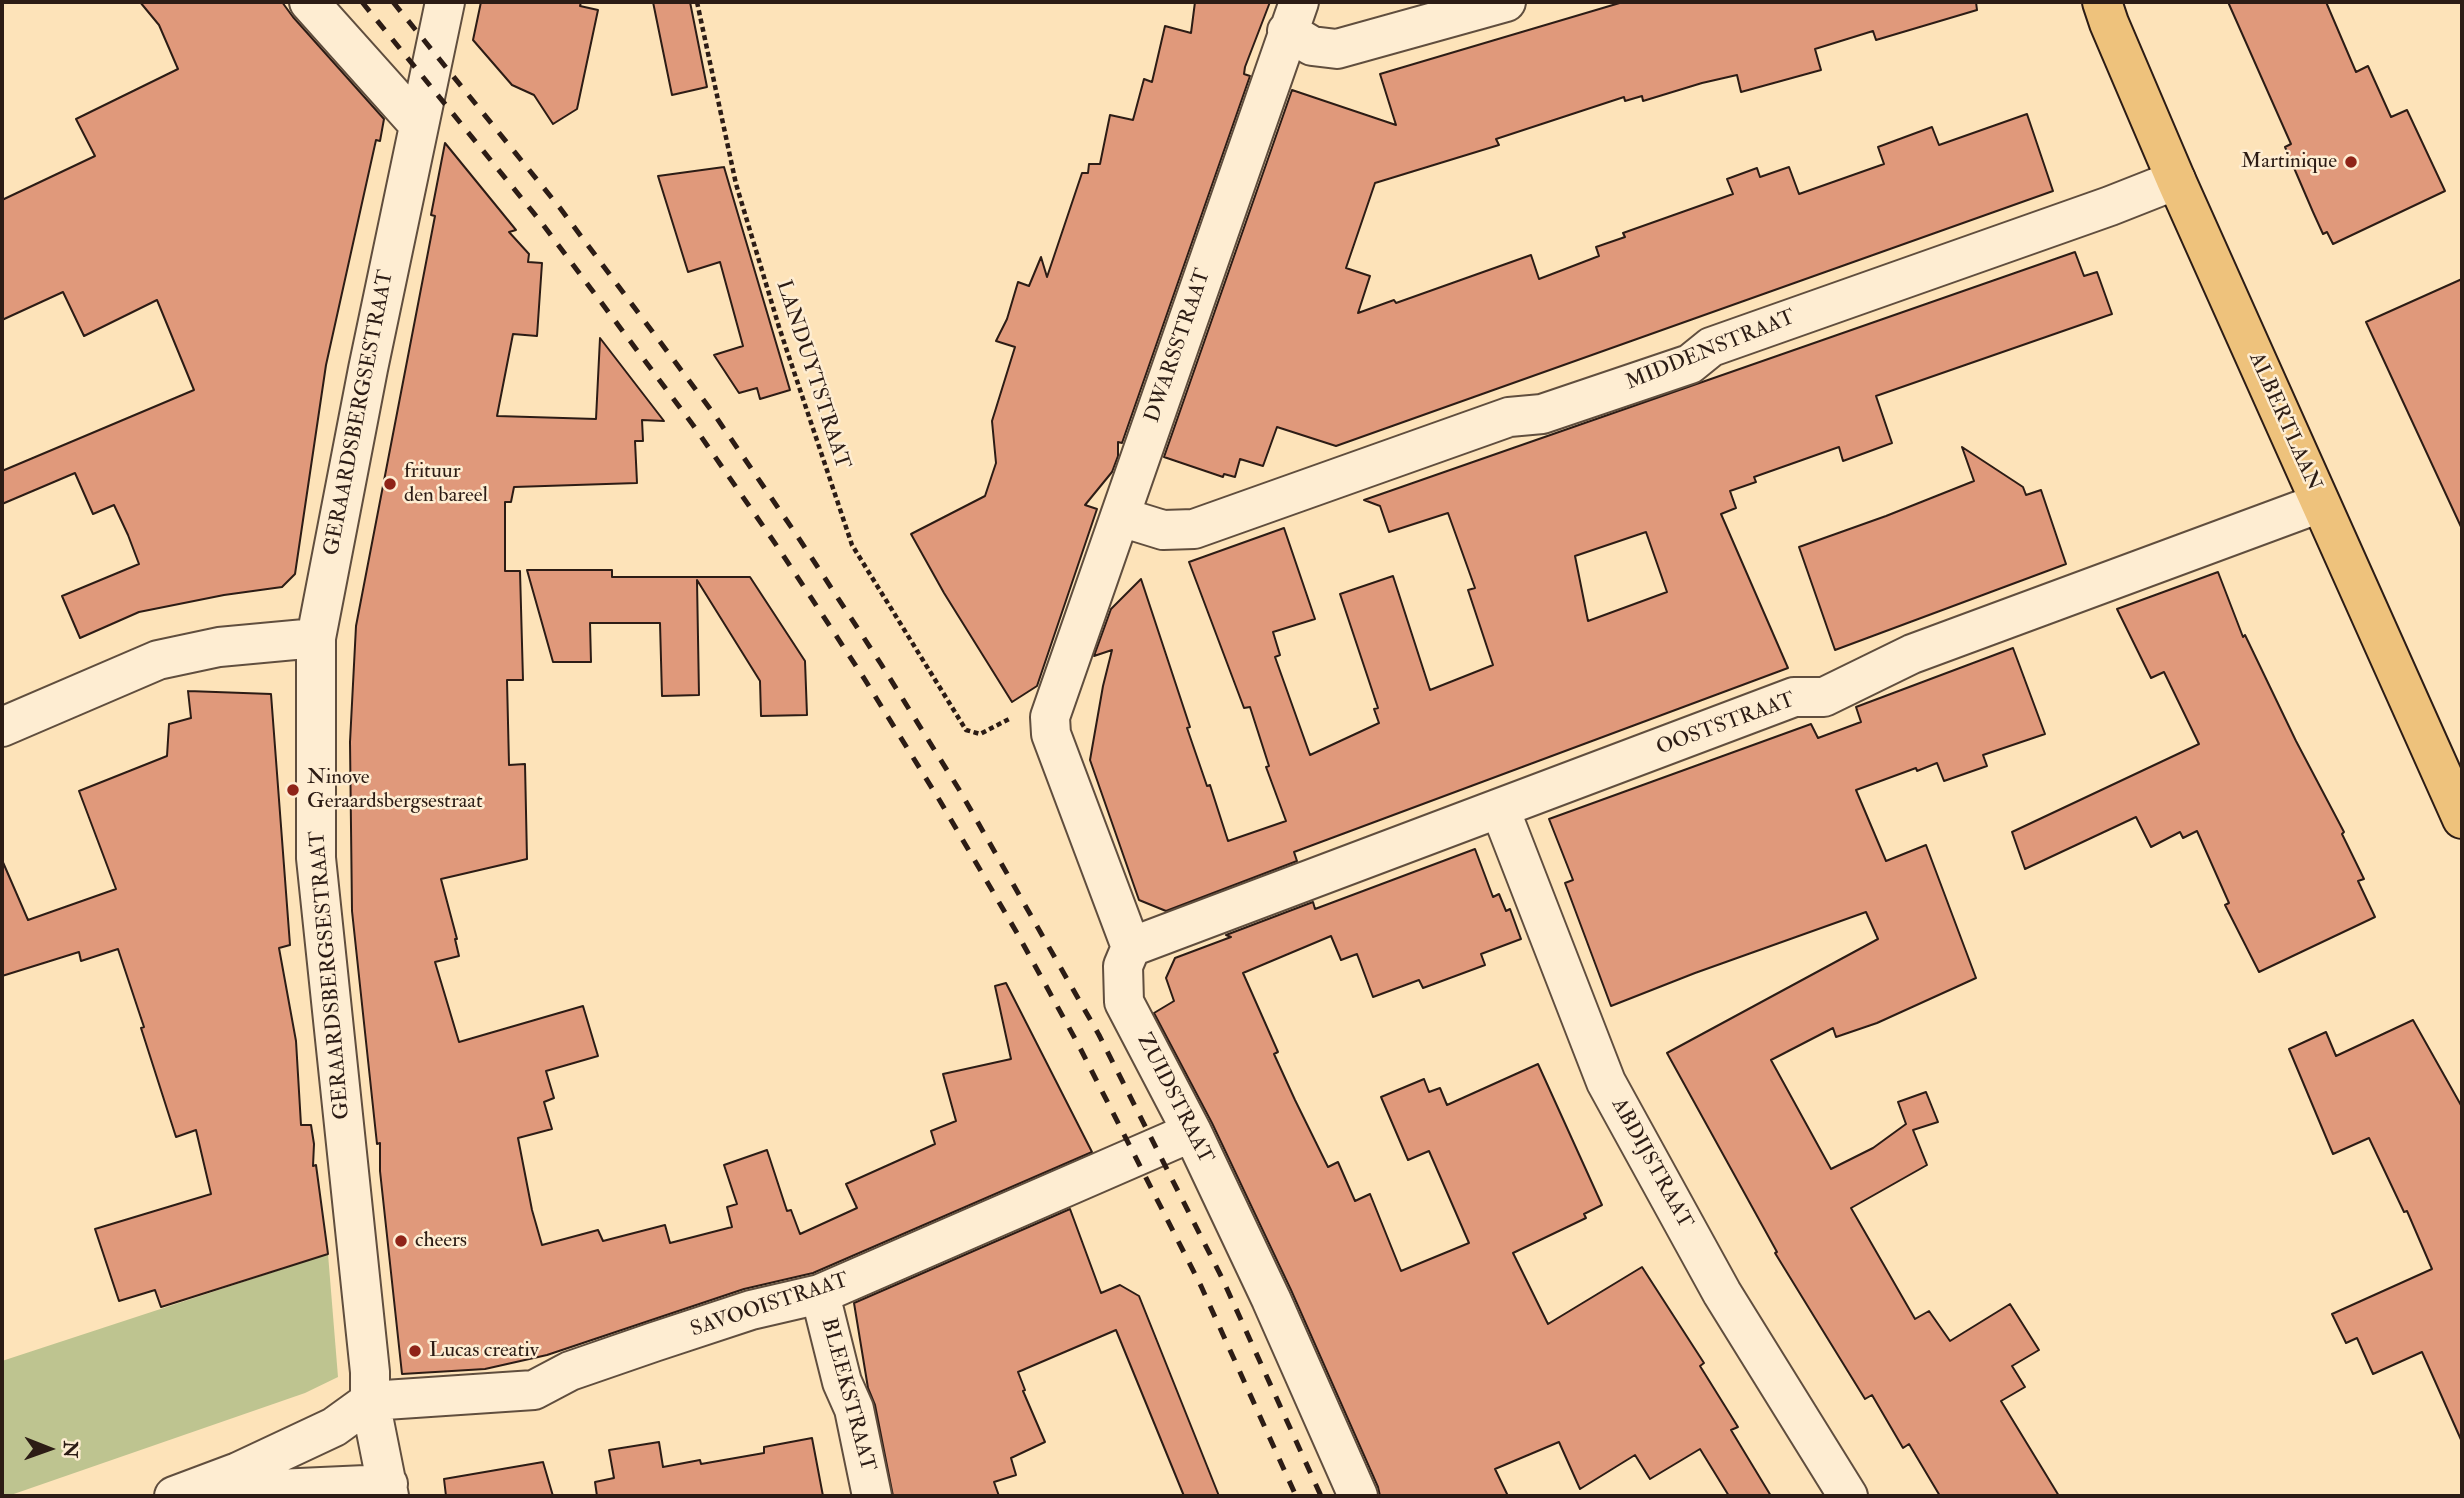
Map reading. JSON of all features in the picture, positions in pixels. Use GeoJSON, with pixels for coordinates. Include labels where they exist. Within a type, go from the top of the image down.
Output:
{"type":"FeatureCollection","features":[{"type":"Feature","properties":{"kind":"main road","name":"ALBERTLAAN"},"geometry":{"type":"LineString","coordinates":[[2107,7],[2176,180],[2462,819]]}},
{"type":"Feature","properties":{"kind":"street"},"geometry":{"type":"LineString","coordinates":[[309,2],[419,125]]}},
{"type":"Feature","properties":{"kind":"street","name":"GERAARDSBERGSESTRAAT"},"geometry":{"type":"LineString","coordinates":[[388,1490],[370,1401],[370,1372],[316,858],[316,638],[368,369],[445,2]]}},
{"type":"Feature","properties":{"kind":"street"},"geometry":{"type":"LineString","coordinates":[[1293,16],[1312,46],[1337,49],[1506,2]]}},
{"type":"Feature","properties":{"kind":"street","name":"DWARSSTRAAT"},"geometry":{"type":"LineString","coordinates":[[1131,947],[1051,734],[1050,717],[1293,16]]}},
{"type":"Feature","properties":{"kind":"street","name":"MIDDENSTRAAT"},"geometry":{"type":"LineString","coordinates":[[1121,517],[1163,530],[1194,529],[1509,417],[1542,414],[1690,364],[1711,347],[2010,242],[2176,180]]}},
{"type":"Feature","properties":{"kind":"street","name":"OOSTSTRAAT"},"geometry":{"type":"LineString","coordinates":[[1131,947],[1794,697],[1824,697],[1912,654],[2320,503]]}},
{"type":"Feature","properties":{"kind":"street"},"geometry":{"type":"LineString","coordinates":[[2,727],[158,660],[219,647],[316,638]]}},
{"type":"Feature","properties":{"kind":"street","name":"ABDIJSTRAAT"},"geometry":{"type":"LineString","coordinates":[[1500,809],[1606,1082],[1723,1293],[1848,1496]]}},
{"type":"Feature","properties":{"kind":"street","name":"ZUIDSTRAAT"},"geometry":{"type":"LineString","coordinates":[[1131,947],[1123,966],[1124,1002],[1192,1132],[1271,1299],[1358,1496]]}},
{"type":"Feature","properties":{"kind":"street","name":"SAVOOISTRAAT"},"geometry":{"type":"LineString","coordinates":[[370,1401],[534,1390],[570,1371],[642,1346],[751,1310],[820,1294],[1192,1132]]}},
{"type":"Feature","properties":{"kind":"street","name":"BLEEKSTRAAT"},"geometry":{"type":"LineString","coordinates":[[820,1294],[842,1382],[854,1409],[872,1496]]}},
{"type":"Feature","properties":{"kind":"street"},"geometry":{"type":"LineString","coordinates":[[178,1495],[239,1472],[334,1427],[370,1401]]}},
{"type":"Feature","properties":{"kind":"street"},"geometry":{"type":"LineString","coordinates":[[178,1495],[388,1490]]}},
{"type":"Feature","properties":{"kind":"path","name":"LANDUYTSTRAAT"},"geometry":{"type":"LineString","coordinates":[[697,2],[736,184],[779,327],[852,545],[966,730]]}},
{"type":"Feature","properties":{"kind":"green space"},"geometry":{"type":"Polygon","coordinates":[[[328,1254],[338,1377],[305,1393],[2,1496],[2,1361],[328,1254]]]}},
{"type":"Feature","properties":{"kind":"building"},"geometry":{"type":"Polygon","coordinates":[[[140,2],[282,2],[384,119],[380,141],[376,140],[326,365],[295,574],[282,587],[224,595],[139,612],[80,638],[62,596],[139,564],[114,505],[93,514],[75,473],[2,504],[2,471],[194,390],[157,300],[84,336],[63,292],[2,320],[2,200],[95,156],[76,119],[178,69],[159,25],[140,2]]]}},
{"type":"Feature","properties":{"kind":"building"},"geometry":{"type":"Polygon","coordinates":[[[481,2],[581,2],[580,6],[598,10],[577,109],[553,124],[534,95],[512,85],[473,40],[481,2]]]}},
{"type":"Feature","properties":{"kind":"building"},"geometry":{"type":"Polygon","coordinates":[[[653,2],[690,2],[707,87],[672,95],[653,2]]]}},
{"type":"Feature","properties":{"kind":"building"},"geometry":{"type":"Polygon","coordinates":[[[1195,2],[1270,2],[1245,67],[1244,74],[1250,76],[1122,443],[1118,442],[1118,456],[1112,472],[1085,505],[1097,509],[1037,686],[1012,702],[944,593],[911,534],[985,496],[996,463],[992,421],[1015,347],[996,341],[1007,319],[1018,282],[1029,286],[1041,257],[1047,277],[1082,173],[1088,173],[1089,164],[1100,164],[1110,115],[1133,120],[1144,79],[1152,82],[1165,26],[1191,33],[1195,2]]]}},
{"type":"Feature","properties":{"kind":"building"},"geometry":{"type":"Polygon","coordinates":[[[1623,2],[1976,2],[1977,10],[1876,40],[1873,31],[1815,49],[1821,70],[1741,92],[1737,75],[1643,101],[1642,96],[1625,101],[1624,97],[1496,139],[1499,145],[1375,183],[1346,268],[1370,276],[1358,313],[1394,300],[1396,303],[1531,255],[1539,279],[1599,256],[1596,247],[1625,237],[1623,233],[1733,194],[1727,179],[1757,168],[1760,177],[1789,167],[1799,194],[1884,164],[1878,147],[1932,127],[1939,145],[2027,114],[2053,191],[1336,446],[1277,427],[1263,466],[1240,459],[1235,477],[1224,474],[1223,477],[1164,457],[1292,90],[1396,125],[1380,74],[1623,2]]]}},
{"type":"Feature","properties":{"kind":"building"},"geometry":{"type":"Polygon","coordinates":[[[2228,2],[2326,2],[2356,72],[2368,66],[2391,117],[2407,110],[2445,191],[2333,244],[2327,232],[2323,234],[2313,212],[2285,147],[2291,144],[2228,2]]]}},
{"type":"Feature","properties":{"kind":"building"},"geometry":{"type":"Polygon","coordinates":[[[445,143],[516,230],[509,232],[529,254],[528,262],[542,263],[537,336],[513,334],[497,416],[596,419],[600,338],[664,421],[642,420],[643,441],[635,441],[637,483],[514,487],[511,502],[505,502],[505,571],[520,571],[523,680],[507,680],[509,765],[525,764],[527,859],[441,879],[459,956],[435,962],[459,1042],[583,1006],[598,1056],[546,1071],[554,1098],[544,1102],[552,1129],[518,1138],[542,1245],[598,1230],[603,1241],[665,1225],[670,1243],[732,1227],[727,1207],[737,1204],[724,1165],[767,1150],[787,1211],[791,1210],[800,1234],[857,1208],[846,1184],[935,1144],[931,1131],[956,1121],[943,1074],[1011,1059],[995,986],[1006,983],[1092,1152],[813,1273],[744,1289],[547,1355],[485,1369],[402,1374],[380,1171],[380,1143],[377,1144],[352,911],[350,742],[356,626],[435,216],[431,215],[445,143]]]}},
{"type":"Feature","properties":{"kind":"building"},"geometry":{"type":"Polygon","coordinates":[[[724,167],[790,390],[760,399],[757,388],[739,393],[714,355],[743,346],[720,262],[688,272],[658,176],[724,167]]]}},
{"type":"Feature","properties":{"kind":"building"},"geometry":{"type":"Polygon","coordinates":[[[2075,252],[2084,276],[2097,272],[2112,314],[1876,396],[1892,443],[1843,461],[1839,447],[1754,477],[1756,482],[1730,491],[1736,508],[1721,514],[1788,668],[1294,852],[1297,861],[1166,911],[1139,900],[1090,760],[1112,650],[1094,656],[1111,609],[1141,579],[1190,727],[1187,728],[1207,786],[1210,785],[1228,841],[1286,821],[1266,767],[1269,766],[1250,707],[1244,708],[1189,562],[1284,528],[1315,619],[1273,632],[1280,655],[1275,657],[1310,755],[1379,723],[1374,709],[1378,708],[1340,594],[1393,576],[1430,690],[1493,665],[1468,590],[1475,588],[1448,513],[1389,532],[1380,506],[1364,500],[2075,252]],[[1646,532],[1575,556],[1588,621],[1667,592],[1646,532]]]}},
{"type":"Feature","properties":{"kind":"building"},"geometry":{"type":"Polygon","coordinates":[[[2462,279],[2462,529],[2366,322],[2462,279]]]}},
{"type":"Feature","properties":{"kind":"building"},"geometry":{"type":"Polygon","coordinates":[[[1962,447],[2023,487],[2026,495],[2041,490],[2066,564],[1835,650],[1799,547],[1974,481],[1962,447]]]}},
{"type":"Feature","properties":{"kind":"building"},"geometry":{"type":"Polygon","coordinates":[[[527,570],[612,570],[612,577],[750,577],[805,661],[807,715],[761,716],[760,681],[697,580],[699,695],[662,696],[660,623],[590,623],[591,662],[553,662],[527,570]]]}},
{"type":"Feature","properties":{"kind":"building"},"geometry":{"type":"Polygon","coordinates":[[[2218,572],[2243,637],[2245,635],[2344,832],[2342,834],[2364,879],[2358,881],[2375,917],[2259,972],[2225,905],[2229,903],[2197,831],[2183,838],[2180,832],[2151,847],[2136,817],[2025,869],[2012,832],[2199,744],[2164,672],[2151,678],[2117,609],[2218,572]]]}},
{"type":"Feature","properties":{"kind":"building"},"geometry":{"type":"Polygon","coordinates":[[[2013,648],[2045,734],[1983,755],[1987,766],[1944,781],[1937,763],[1856,790],[1886,861],[1926,845],[1976,978],[1877,1023],[1836,1037],[1833,1028],[1771,1060],[1831,1169],[1873,1148],[1906,1124],[1898,1102],[1926,1092],[1938,1122],[1913,1130],[1927,1165],[1851,1208],[1915,1319],[1929,1311],[1950,1341],[2010,1304],[2039,1350],[2012,1366],[2025,1387],[2001,1401],[2059,1496],[1940,1496],[1909,1444],[1903,1448],[1872,1395],[1865,1399],[1815,1318],[1775,1253],[1777,1252],[1667,1053],[1878,939],[1866,912],[1611,1006],[1565,883],[1573,880],[1549,819],[1811,724],[1818,738],[1861,722],[1856,707],[2013,648]]]}},
{"type":"Feature","properties":{"kind":"building"},"geometry":{"type":"Polygon","coordinates":[[[188,691],[271,694],[290,945],[279,948],[296,1041],[301,1125],[311,1125],[313,1166],[316,1165],[328,1254],[161,1307],[155,1290],[119,1301],[95,1229],[211,1194],[196,1130],[176,1137],[118,949],[81,961],[79,952],[2,976],[2,860],[28,920],[116,889],[79,791],[167,756],[169,724],[191,718],[188,691]]]}},
{"type":"Feature","properties":{"kind":"building"},"geometry":{"type":"Polygon","coordinates":[[[1475,849],[1493,897],[1499,894],[1506,911],[1510,909],[1521,939],[1481,954],[1485,965],[1423,988],[1419,980],[1373,997],[1357,954],[1341,960],[1331,936],[1243,973],[1278,1052],[1274,1054],[1295,1100],[1328,1167],[1338,1162],[1355,1201],[1370,1194],[1401,1271],[1469,1243],[1429,1151],[1408,1160],[1381,1097],[1424,1079],[1429,1092],[1440,1088],[1447,1105],[1538,1064],[1602,1205],[1584,1214],[1586,1218],[1513,1253],[1548,1324],[1642,1267],[1704,1363],[1700,1366],[1738,1427],[1731,1430],[1771,1496],[1729,1496],[1700,1449],[1650,1479],[1635,1455],[1580,1489],[1559,1442],[1495,1469],[1508,1496],[1380,1496],[1291,1290],[1212,1123],[1154,1013],[1174,1001],[1166,978],[1175,958],[1231,937],[1226,935],[1313,902],[1315,909],[1475,849]]]}},
{"type":"Feature","properties":{"kind":"building"},"geometry":{"type":"Polygon","coordinates":[[[2413,1020],[2462,1107],[2462,1442],[2422,1352],[2373,1374],[2357,1338],[2346,1343],[2332,1314],[2432,1269],[2407,1211],[2404,1212],[2369,1138],[2333,1154],[2289,1049],[2326,1032],[2336,1056],[2413,1020]]]}},
{"type":"Feature","properties":{"kind":"building"},"geometry":{"type":"Polygon","coordinates":[[[1070,1209],[1101,1293],[1120,1285],[1139,1296],[1219,1496],[1184,1496],[1116,1330],[1018,1372],[1025,1390],[1023,1391],[1045,1442],[1011,1458],[1016,1475],[994,1482],[999,1496],[893,1496],[875,1405],[868,1388],[854,1303],[1070,1209]]]}},
{"type":"Feature","properties":{"kind":"building"},"geometry":{"type":"Polygon","coordinates":[[[812,1438],[823,1496],[597,1496],[595,1482],[614,1478],[609,1450],[659,1442],[663,1467],[700,1460],[701,1464],[764,1453],[764,1447],[812,1438]]]}},
{"type":"Feature","properties":{"kind":"building"},"geometry":{"type":"Polygon","coordinates":[[[543,1462],[553,1496],[446,1496],[444,1479],[543,1462]]]}},
{"type":"Feature","properties":{"kind":"railway"},"geometry":{"type":"LineString","coordinates":[[362,2],[541,222],[693,425],[862,675],[940,801],[1078,1044],[1201,1286],[1296,1496]]}},
{"type":"Feature","properties":{"kind":"railway"},"geometry":{"type":"LineString","coordinates":[[393,2],[560,208],[714,414],[881,664],[960,791],[1099,1035],[1222,1278],[1321,1496]]}},
{"type":"Feature","properties":{"kind":"place","name":"Martinique"},"geometry":{"type":"Point","coordinates":[2351,162]}},
{"type":"Feature","properties":{"kind":"place","name":"frituur den bareel"},"geometry":{"type":"Point","coordinates":[390,484]}},
{"type":"Feature","properties":{"kind":"place","name":"Ninove Geraardsbergsestraat"},"geometry":{"type":"Point","coordinates":[293,790]}},
{"type":"Feature","properties":{"kind":"place","name":"cheers"},"geometry":{"type":"Point","coordinates":[401,1241]}},
{"type":"Feature","properties":{"kind":"place","name":"Lucas creativ"},"geometry":{"type":"Point","coordinates":[415,1351]}}]}
